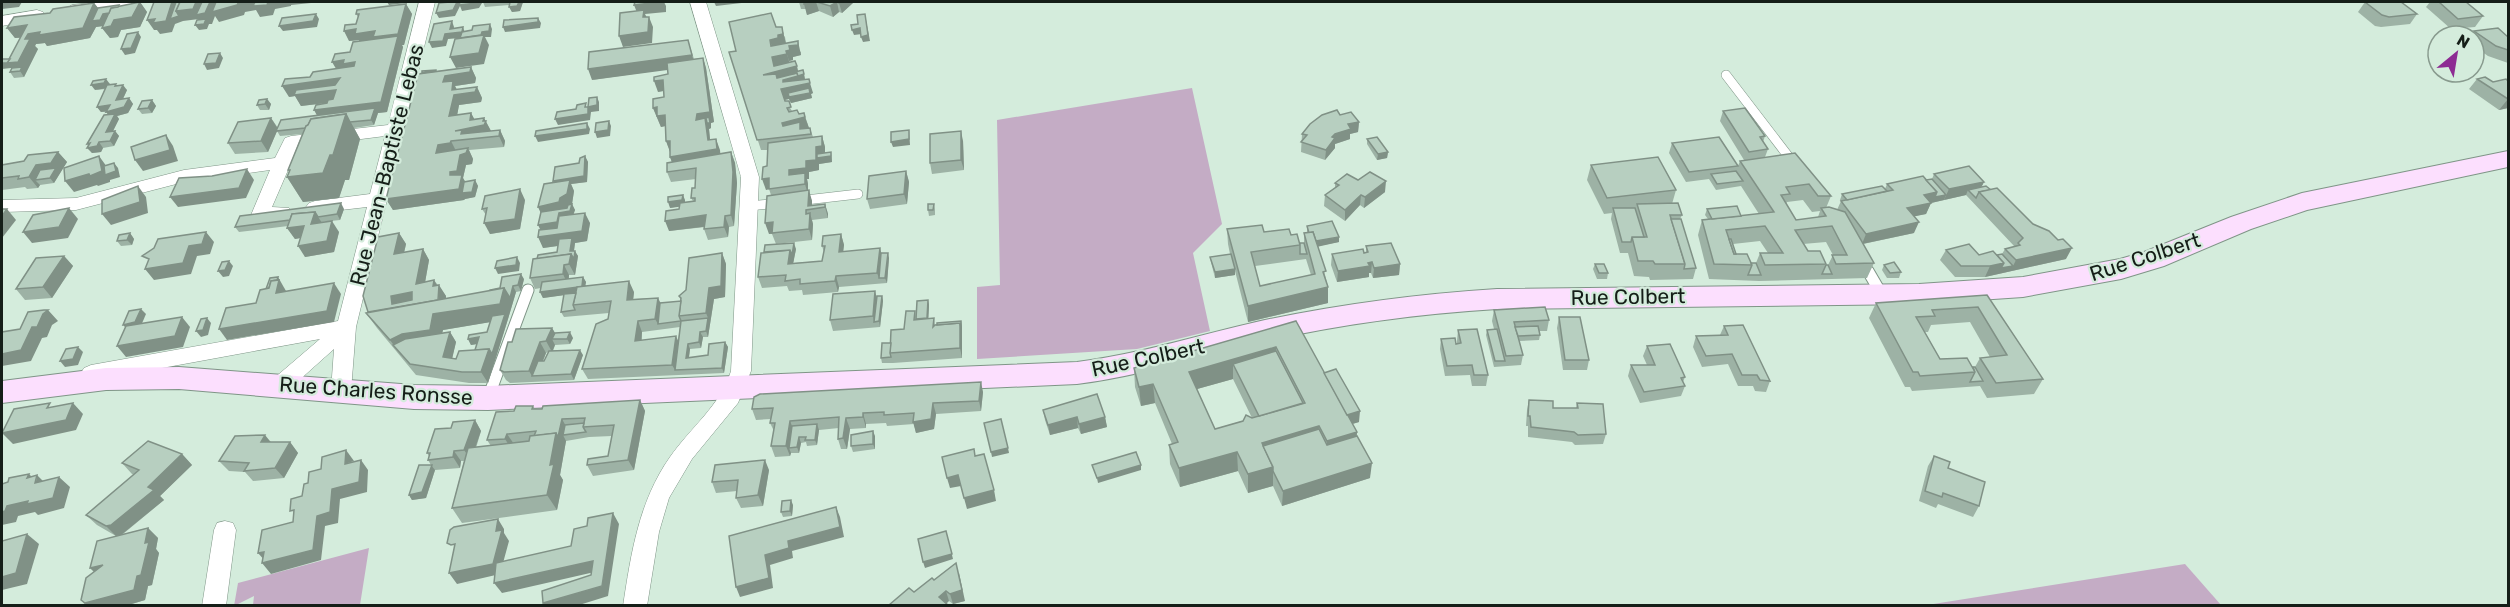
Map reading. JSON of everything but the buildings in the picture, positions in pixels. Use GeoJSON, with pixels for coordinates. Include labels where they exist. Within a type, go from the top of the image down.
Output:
{"type":"FeatureCollection","features":[{"type":"Feature","properties":{"kind":"main road","name":"Rue Colbert"},"geometry":{"type":"LineString","coordinates":[[736,389],[1102,370],[1287,326],[1408,306],[1466,301],[1882,295],[1994,291],[2090,276],[2154,259],[2241,223],[2302,202],[2508,159]]}},
{"type":"Feature","properties":{"kind":"main road","name":"Rue Charles Ronsse"},"geometry":{"type":"LineString","coordinates":[[9,391],[131,377],[212,379],[436,398],[736,389]]}},
{"type":"Feature","properties":{"kind":"street"},"geometry":{"type":"LineString","coordinates":[[2,21],[130,2]]}},
{"type":"Feature","properties":{"kind":"street","name":"Rue Jean-Baptiste Lebas"},"geometry":{"type":"LineString","coordinates":[[341,391],[346,327],[427,2]]}},
{"type":"Feature","properties":{"kind":"street"},"geometry":{"type":"LineString","coordinates":[[634,606],[647,529],[658,497],[676,464],[724,408],[736,389],[741,371],[751,184],[698,2]]}},
{"type":"Feature","properties":{"kind":"street"},"geometry":{"type":"LineString","coordinates":[[379,199],[260,215],[291,142],[396,129]]}},
{"type":"Feature","properties":{"kind":"street"},"geometry":{"type":"LineString","coordinates":[[2,206],[76,204],[184,176],[281,163]]}},
{"type":"Feature","properties":{"kind":"street"},"geometry":{"type":"LineString","coordinates":[[279,386],[346,327]]}},
{"type":"Feature","properties":{"kind":"street","name":"Rue Charles Ronsse"},"geometry":{"type":"LineString","coordinates":[[9,391],[186,354],[346,327]]}},
{"type":"Feature","properties":{"kind":"street"},"geometry":{"type":"LineString","coordinates":[[214,606],[225,530]]}},
{"type":"Feature","properties":{"kind":"lane"},"geometry":{"type":"LineString","coordinates":[[1726,75],[1799,170]]}},
{"type":"Feature","properties":{"kind":"lane"},"geometry":{"type":"LineString","coordinates":[[749,206],[858,194]]}},
{"type":"Feature","properties":{"kind":"lane"},"geometry":{"type":"LineString","coordinates":[[1860,255],[1882,295]]}},
{"type":"Feature","properties":{"kind":"lane"},"geometry":{"type":"LineString","coordinates":[[488,398],[528,290]]}},
{"type":"Feature","properties":{"kind":"shaded area"},"geometry":{"type":"Polygon","coordinates":[[[1192,88],[1222,224],[1193,253],[1210,331],[1137,349],[977,359],[977,287],[1000,285],[997,120],[1192,88]]]}},
{"type":"Feature","properties":{"kind":"shaded area"},"geometry":{"type":"Polygon","coordinates":[[[369,548],[360,605],[253,605],[254,596],[234,606],[238,583],[369,548]]]}},
{"type":"Feature","properties":{"kind":"shaded area"},"geometry":{"type":"Polygon","coordinates":[[[2185,564],[2221,605],[1927,605],[2185,564]]]}}]}
